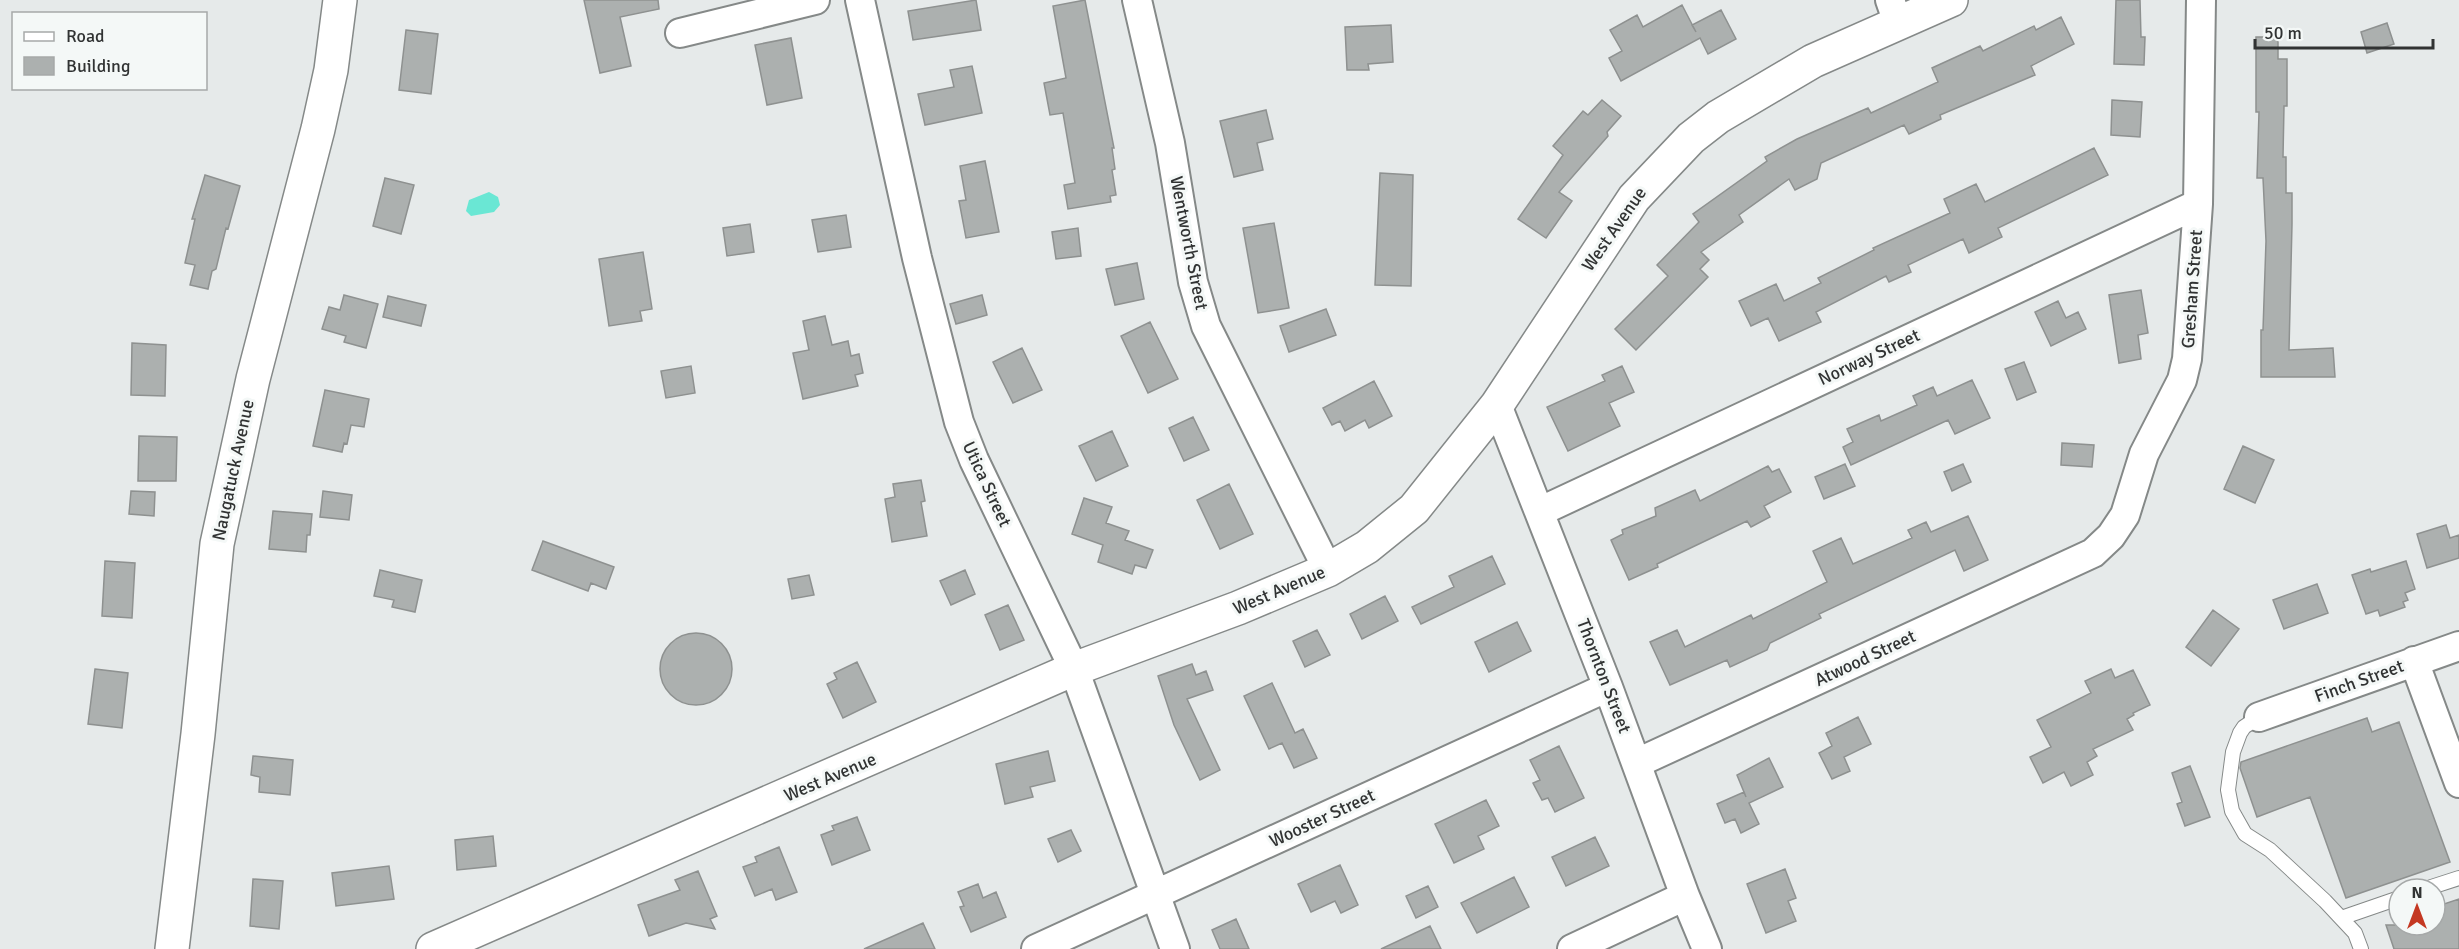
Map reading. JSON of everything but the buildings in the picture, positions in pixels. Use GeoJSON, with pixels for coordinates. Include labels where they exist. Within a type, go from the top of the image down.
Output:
{"type":"FeatureCollection","features":[{"type":"Feature","properties":{"kind":"street","name":"Naugatuck Avenue"},"geometry":{"type":"LineString","coordinates":[[172,949],[196,756],[217,544],[253,379],[320,119],[337,37],[340,0]]}},
{"type":"Feature","properties":{"kind":"street"},"geometry":{"type":"LineString","coordinates":[[680,33],[815,0]]}},
{"type":"Feature","properties":{"kind":"street","name":"Utica Street"},"geometry":{"type":"LineString","coordinates":[[860,0],[917,258],[959,422],[974,460],[1074,669],[1175,949]]}},
{"type":"Feature","properties":{"kind":"street","name":"Wentworth Street"},"geometry":{"type":"LineString","coordinates":[[1137,0],[1170,143],[1193,282],[1206,326],[1328,570]]}},
{"type":"Feature","properties":{"kind":"street","name":"West Avenue"},"geometry":{"type":"LineString","coordinates":[[433,949],[1074,669],[1238,608],[1328,570],[1367,547],[1414,509],[1497,405],[1634,198],[1691,138],[1718,117],[1894,12],[1951,0]]}},
{"type":"Feature","properties":{"kind":"street","name":"Gresham Street"},"geometry":{"type":"LineString","coordinates":[[2093,554],[2111,536],[2125,515],[2144,454],[2182,380],[2190,337],[2198,204],[2201,0]]}},
{"type":"Feature","properties":{"kind":"street","name":"Norway Street"},"geometry":{"type":"LineString","coordinates":[[1540,511],[2198,204]]}},
{"type":"Feature","properties":{"kind":"street","name":"Thornton Street"},"geometry":{"type":"LineString","coordinates":[[1497,405],[1608,687],[1685,896],[1707,949]]}},
{"type":"Feature","properties":{"kind":"street","name":"Atwood Street"},"geometry":{"type":"LineString","coordinates":[[1637,763],[2093,554]]}},
{"type":"Feature","properties":{"kind":"street","name":"Finch Street"},"geometry":{"type":"LineString","coordinates":[[2259,717],[2414,660],[2459,646]]}},
{"type":"Feature","properties":{"kind":"street"},"geometry":{"type":"LineString","coordinates":[[2414,660],[2459,783]]}},
{"type":"Feature","properties":{"kind":"street","name":"Wooster Street"},"geometry":{"type":"LineString","coordinates":[[1036,949],[1608,687]]}},
{"type":"Feature","properties":{"kind":"street"},"geometry":{"type":"LineString","coordinates":[[1572,949],[1685,896]]}},
{"type":"Feature","properties":{"kind":"lane"},"geometry":{"type":"LineString","coordinates":[[2259,717],[2240,733],[2233,752],[2228,790],[2232,811],[2245,834],[2270,850],[2355,933],[2361,949]]}},
{"type":"Feature","properties":{"kind":"lane"},"geometry":{"type":"LineString","coordinates":[[2340,918],[2387,902]]}},
{"type":"Feature","properties":{"kind":"shaded area"},"geometry":{"type":"Polygon","coordinates":[[[489,192],[498,197],[500,205],[494,212],[471,216],[466,211],[469,200],[489,192]]]}}]}
